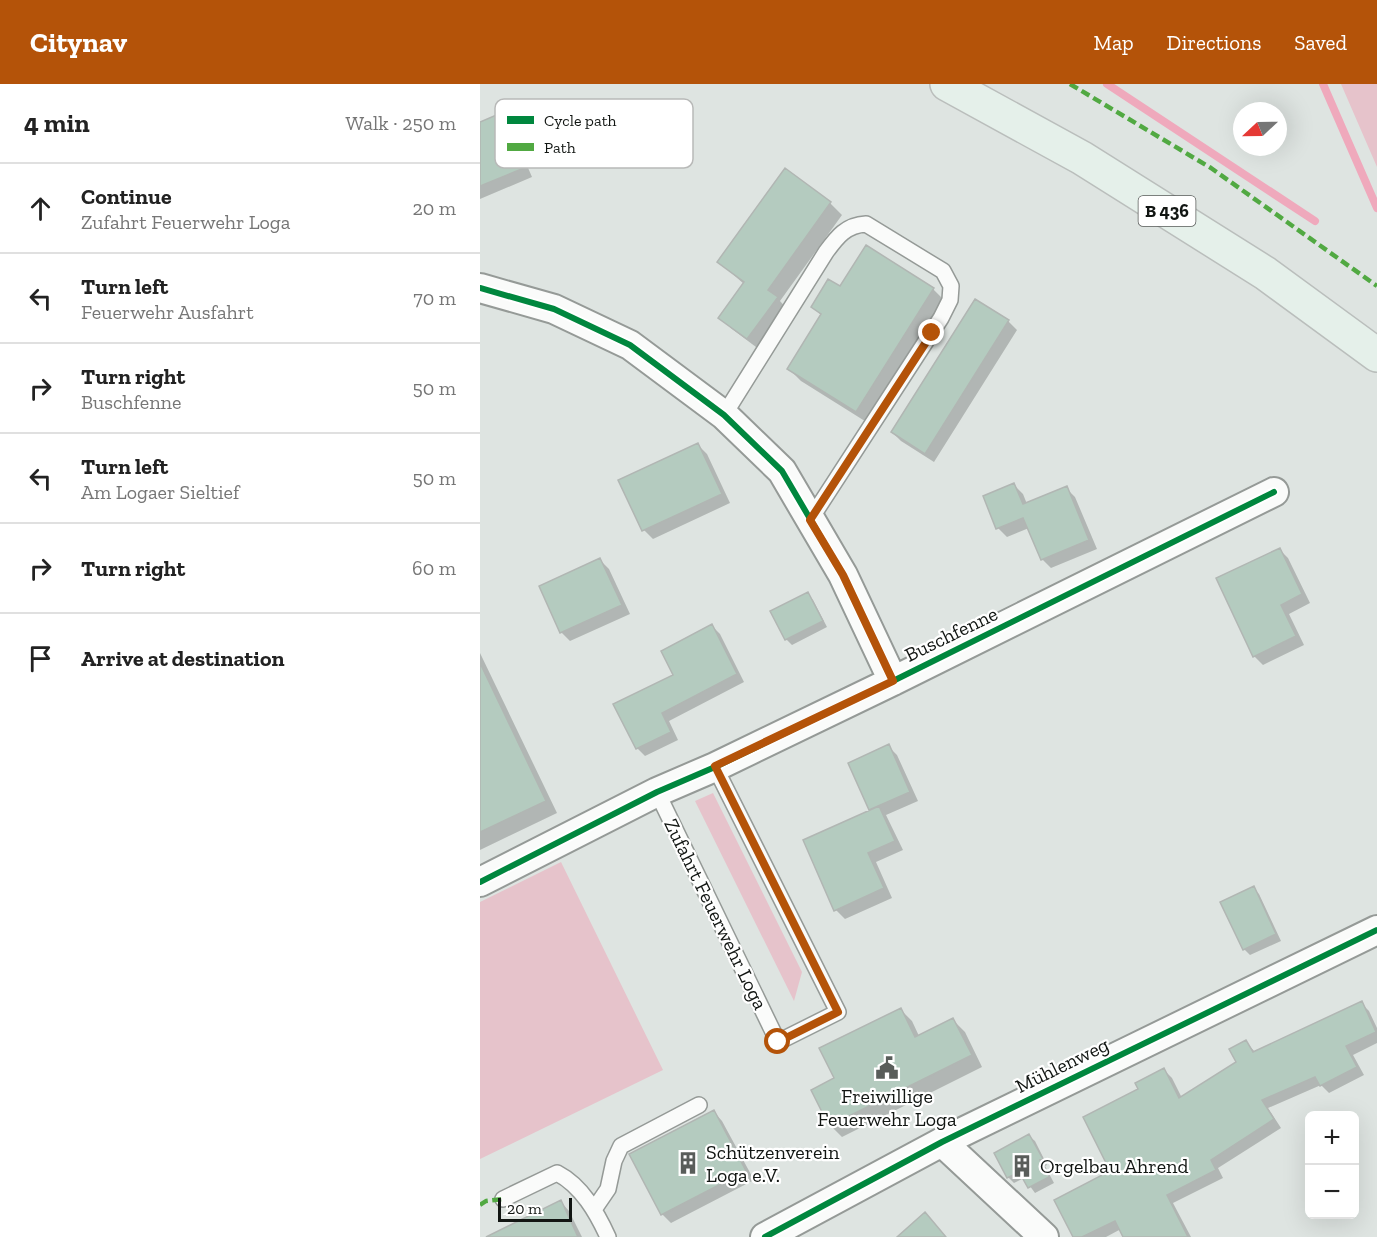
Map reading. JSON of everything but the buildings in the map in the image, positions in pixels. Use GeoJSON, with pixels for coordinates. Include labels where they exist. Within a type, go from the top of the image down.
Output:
{"type":"FeatureCollection","features":[{"type":"Feature","properties":{"kind":"main road","name":"B 436"},"geometry":{"type":"LineString","coordinates":[[947,84],[1082,158],[1256,267],[1377,355]]}},
{"type":"Feature","properties":{"kind":"street"},"geometry":{"type":"LineString","coordinates":[[481,289],[554,309],[630,345],[724,415],[782,471],[843,575],[893,681]]}},
{"type":"Feature","properties":{"kind":"street","name":"Buschfenne"},"geometry":{"type":"LineString","coordinates":[[480,882],[657,792],[893,681],[1274,492]]}},
{"type":"Feature","properties":{"kind":"street","name":"Mühlenweg"},"geometry":{"type":"LineString","coordinates":[[765,1237],[942,1142],[1377,930]]}},
{"type":"Feature","properties":{"kind":"street"},"geometry":{"type":"LineString","coordinates":[[942,1142],[1044,1237]]}},
{"type":"Feature","properties":{"kind":"lane"},"geometry":{"type":"LineString","coordinates":[[724,415],[826,252],[839,235],[854,224],[866,224],[943,271],[951,286],[950,300],[941,318],[810,520]]}},
{"type":"Feature","properties":{"kind":"lane","name":"Zufahrt Feuerwehr Loga"},"geometry":{"type":"LineString","coordinates":[[657,792],[778,1042],[838,1012],[715,766]]}},
{"type":"Feature","properties":{"kind":"lane"},"geometry":{"type":"LineString","coordinates":[[595,1209],[608,1190],[614,1161],[621,1146],[699,1105]]}},
{"type":"Feature","properties":{"kind":"lane"},"geometry":{"type":"LineString","coordinates":[[503,1199],[557,1173],[564,1177],[595,1209],[608,1237]]}},
{"type":"Feature","properties":{"kind":"shaded area"},"geometry":{"type":"Polygon","coordinates":[[[1341,84],[1377,84],[1377,167],[1341,84]]]}},
{"type":"Feature","properties":{"kind":"shaded area"},"geometry":{"type":"Polygon","coordinates":[[[713,793],[802,972],[794,1001],[695,801],[713,793]]]}},
{"type":"Feature","properties":{"kind":"shaded area"},"geometry":{"type":"Polygon","coordinates":[[[561,862],[663,1070],[480,1159],[480,902],[561,862]]]}},
{"type":"Feature","properties":{"kind":"waterway"},"geometry":{"type":"LineString","coordinates":[[1107,84],[1315,221]]}},
{"type":"Feature","properties":{"kind":"waterway"},"geometry":{"type":"LineString","coordinates":[[1323,84],[1377,208]]}},
{"type":"Feature","properties":{"kind":"marked path"},"geometry":{"type":"LineString","coordinates":[[1070,84],[1211,168],[1377,286]]}},
{"type":"Feature","properties":{"kind":"marked path"},"geometry":{"type":"LineString","coordinates":[[480,1205],[486,1201],[503,1199]]}},
{"type":"Feature","properties":{"kind":"cycle path"},"geometry":{"type":"LineString","coordinates":[[480,288],[554,309],[630,345],[724,415],[782,471],[843,575],[893,681]]}},
{"type":"Feature","properties":{"kind":"cycle path"},"geometry":{"type":"LineString","coordinates":[[480,882],[657,792],[715,767],[893,681],[1274,492]]}},
{"type":"Feature","properties":{"kind":"cycle path"},"geometry":{"type":"LineString","coordinates":[[765,1237],[942,1142],[1377,930]]}},
{"type":"Feature","properties":{"kind":"place","name":"Freiwillige Feuerwehr Loga"},"geometry":{"type":"Point","coordinates":[887,1068]}},
{"type":"Feature","properties":{"kind":"place","name":"Schützenverein Loga e.V."},"geometry":{"type":"Point","coordinates":[688,1163]}},
{"type":"Feature","properties":{"kind":"place","name":"Orgelbau Ahrend"},"geometry":{"type":"Point","coordinates":[1022,1166]}},
{"type":"Feature","properties":{"kind":"route"},"geometry":{"type":"LineString","coordinates":[[778,1042],[838,1012],[715,766],[893,681],[843,575],[810,520],[932,333]]}}]}
